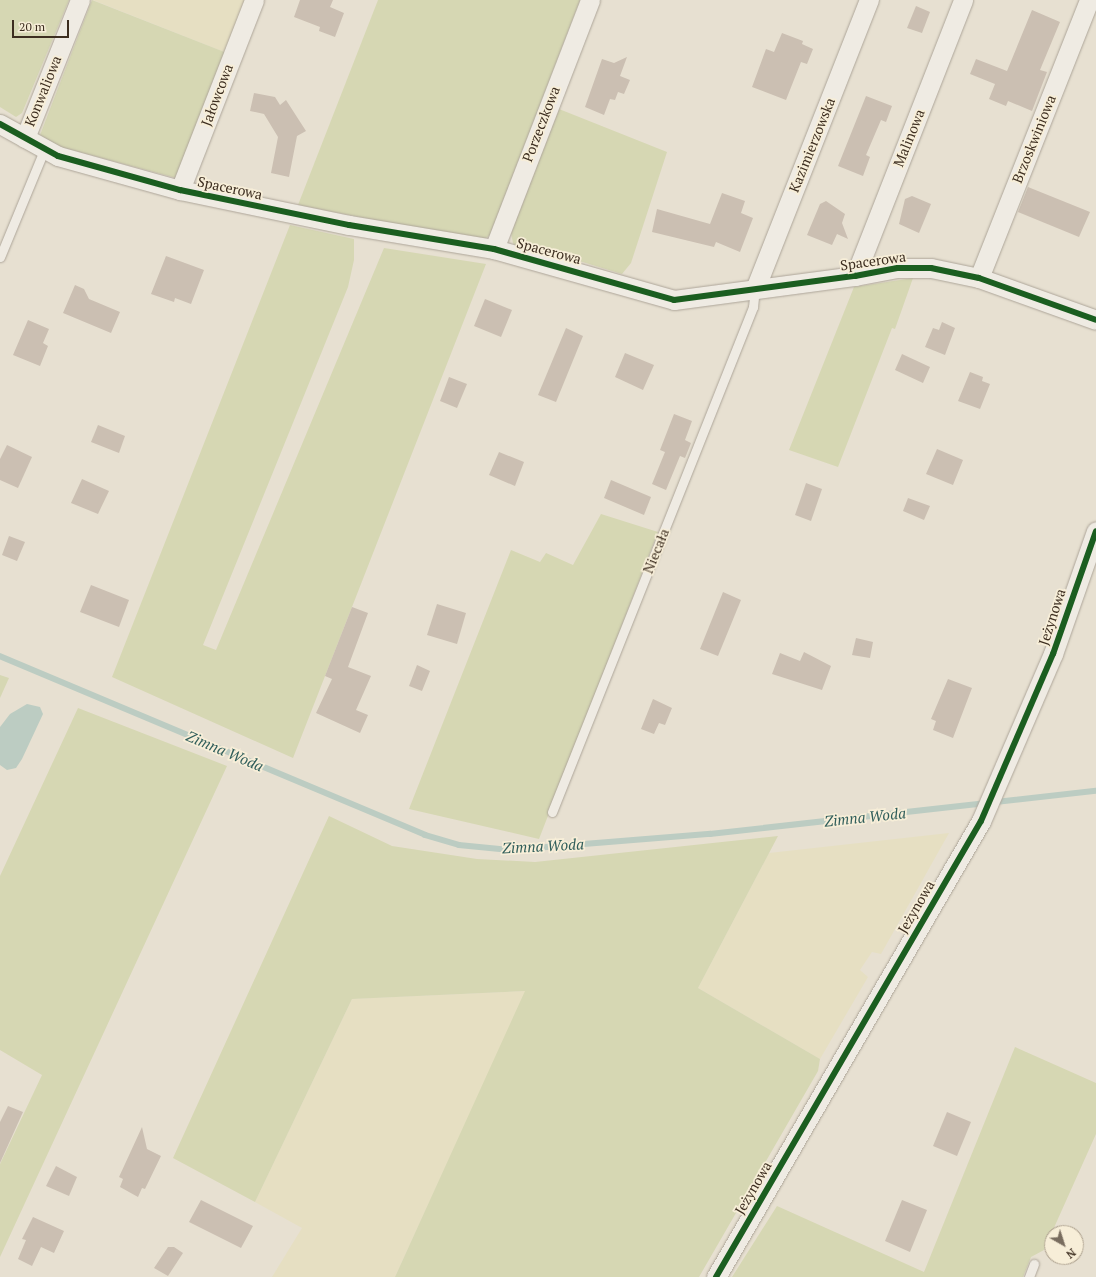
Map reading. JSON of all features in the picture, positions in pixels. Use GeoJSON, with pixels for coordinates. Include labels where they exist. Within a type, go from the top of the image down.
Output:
{"type":"FeatureCollection","features":[{"type":"Feature","properties":{"kind":"street","name":"Konwaliowa"},"geometry":{"type":"LineString","coordinates":[[25,138],[80,0]]}},
{"type":"Feature","properties":{"kind":"street","name":"Jałowcowa"},"geometry":{"type":"LineString","coordinates":[[180,190],[254,0]]}},
{"type":"Feature","properties":{"kind":"street","name":"Porzeczkowa"},"geometry":{"type":"LineString","coordinates":[[494,249],[590,0]]}},
{"type":"Feature","properties":{"kind":"street","name":"Kazimierzowska"},"geometry":{"type":"LineString","coordinates":[[755,289],[869,0]]}},
{"type":"Feature","properties":{"kind":"street","name":"Malinowa"},"geometry":{"type":"LineString","coordinates":[[854,276],[963,0]]}},
{"type":"Feature","properties":{"kind":"street","name":"Brzoskwiniowa"},"geometry":{"type":"LineString","coordinates":[[979,278],[1089,0]]}},
{"type":"Feature","properties":{"kind":"street","name":"Spacerowa"},"geometry":{"type":"LineString","coordinates":[[0,124],[44,150],[58,156],[180,190],[349,225],[494,249],[674,300],[854,276],[897,268],[931,268],[979,278],[1096,320]]}},
{"type":"Feature","properties":{"kind":"street","name":"Jeżynowa"},"geometry":{"type":"LineString","coordinates":[[716,1277],[981,821],[994,794],[1088,569],[1096,531]]}},
{"type":"Feature","properties":{"kind":"lane"},"geometry":{"type":"LineString","coordinates":[[0,257],[44,150]]}},
{"type":"Feature","properties":{"kind":"lane","name":"Niecała"},"geometry":{"type":"LineString","coordinates":[[552,812],[753,307],[755,289]]}},
{"type":"Feature","properties":{"kind":"lane"},"geometry":{"type":"LineString","coordinates":[[1029,1277],[1034,1264]]}},
{"type":"Feature","properties":{"kind":"shaded area"},"geometry":{"type":"Polygon","coordinates":[[[93,0],[248,0],[227,53],[93,0]]]}},
{"type":"Feature","properties":{"kind":"shaded area"},"geometry":{"type":"Polygon","coordinates":[[[27,704],[40,707],[43,714],[22,759],[16,768],[7,770],[0,765],[0,727],[10,714],[27,704]]]}},
{"type":"Feature","properties":{"kind":"shaded area"},"geometry":{"type":"Polygon","coordinates":[[[949,833],[881,954],[872,952],[860,970],[868,977],[820,1059],[698,988],[769,853],[949,833]]]}},
{"type":"Feature","properties":{"kind":"shaded area"},"geometry":{"type":"Polygon","coordinates":[[[526,991],[395,1277],[272,1277],[302,1228],[255,1202],[352,999],[526,991]]]}},
{"type":"Feature","properties":{"kind":"green space"},"geometry":{"type":"Polygon","coordinates":[[[0,0],[69,0],[22,113],[16,117],[0,107],[0,0]]]}},
{"type":"Feature","properties":{"kind":"green space"},"geometry":{"type":"Polygon","coordinates":[[[92,0],[227,53],[176,178],[57,146],[40,135],[92,0]]]}},
{"type":"Feature","properties":{"kind":"green space"},"geometry":{"type":"Polygon","coordinates":[[[378,0],[580,0],[490,235],[482,241],[298,205],[378,0]]]}},
{"type":"Feature","properties":{"kind":"green space"},"geometry":{"type":"Polygon","coordinates":[[[559,109],[667,152],[631,263],[622,274],[553,253],[516,247],[513,243],[511,233],[559,109]]]}},
{"type":"Feature","properties":{"kind":"green space"},"geometry":{"type":"Polygon","coordinates":[[[290,225],[354,239],[354,260],[348,287],[203,645],[216,650],[384,248],[486,264],[293,758],[112,677],[290,225]]]}},
{"type":"Feature","properties":{"kind":"green space"},"geometry":{"type":"Polygon","coordinates":[[[913,278],[895,329],[892,328],[838,467],[789,450],[854,287],[913,278]]]}},
{"type":"Feature","properties":{"kind":"green space"},"geometry":{"type":"Polygon","coordinates":[[[601,514],[658,532],[539,839],[409,809],[511,550],[540,562],[546,553],[573,565],[601,514]]]}},
{"type":"Feature","properties":{"kind":"green space"},"geometry":{"type":"Polygon","coordinates":[[[0,675],[9,678],[0,698],[0,675]]]}},
{"type":"Feature","properties":{"kind":"green space"},"geometry":{"type":"Polygon","coordinates":[[[78,708],[227,766],[0,1257],[0,1164],[42,1075],[0,1050],[0,876],[78,708]]]}},
{"type":"Feature","properties":{"kind":"green space"},"geometry":{"type":"Polygon","coordinates":[[[329,816],[392,846],[477,859],[535,862],[778,836],[698,988],[820,1059],[818,1071],[699,1277],[395,1277],[525,991],[352,999],[255,1202],[173,1158],[329,816]]]}},
{"type":"Feature","properties":{"kind":"green space"},"geometry":{"type":"Polygon","coordinates":[[[1015,1047],[1096,1083],[1096,1134],[1055,1225],[1044,1225],[1044,1250],[1031,1257],[1023,1277],[732,1277],[777,1206],[924,1272],[1015,1047]]]}},
{"type":"Feature","properties":{"kind":"building"},"geometry":{"type":"Polygon","coordinates":[[[300,0],[333,0],[330,7],[344,13],[335,37],[319,31],[320,27],[294,17],[300,0]]]}},
{"type":"Feature","properties":{"kind":"building"},"geometry":{"type":"Polygon","coordinates":[[[916,6],[930,12],[922,33],[907,28],[916,6]]]}},
{"type":"Feature","properties":{"kind":"building"},"geometry":{"type":"Polygon","coordinates":[[[1032,10],[1060,22],[1040,70],[1047,72],[1032,111],[1008,101],[1006,106],[989,99],[995,84],[970,74],[976,59],[1007,71],[1032,10]]]}},
{"type":"Feature","properties":{"kind":"building"},"geometry":{"type":"Polygon","coordinates":[[[782,33],[803,41],[802,44],[813,49],[807,64],[801,62],[786,100],[752,87],[766,49],[774,52],[782,33]]]}},
{"type":"Feature","properties":{"kind":"building"},"geometry":{"type":"Polygon","coordinates":[[[627,57],[620,76],[630,80],[624,94],[618,92],[615,100],[610,99],[604,115],[585,107],[602,59],[614,63],[627,57]]]}},
{"type":"Feature","properties":{"kind":"building"},"geometry":{"type":"Polygon","coordinates":[[[254,93],[275,97],[280,105],[286,100],[306,131],[297,136],[289,177],[271,173],[278,137],[264,114],[250,111],[254,93]]]}},
{"type":"Feature","properties":{"kind":"building"},"geometry":{"type":"Polygon","coordinates":[[[866,96],[892,106],[886,122],[881,120],[866,155],[870,157],[863,176],[838,166],[866,96]]]}},
{"type":"Feature","properties":{"kind":"building"},"geometry":{"type":"Polygon","coordinates":[[[1028,187],[1090,212],[1079,237],[1018,212],[1028,187]]]}},
{"type":"Feature","properties":{"kind":"building"},"geometry":{"type":"Polygon","coordinates":[[[722,193],[745,201],[741,213],[753,218],[740,252],[716,242],[714,247],[652,232],[657,209],[710,224],[722,193]]]}},
{"type":"Feature","properties":{"kind":"building"},"geometry":{"type":"Polygon","coordinates":[[[912,196],[931,204],[919,233],[899,224],[905,199],[912,196]]]}},
{"type":"Feature","properties":{"kind":"building"},"geometry":{"type":"Polygon","coordinates":[[[826,201],[845,214],[842,223],[848,239],[837,234],[832,245],[807,235],[820,204],[826,201]]]}},
{"type":"Feature","properties":{"kind":"building"},"geometry":{"type":"Polygon","coordinates":[[[166,256],[204,270],[191,304],[175,298],[174,302],[151,294],[166,256]]]}},
{"type":"Feature","properties":{"kind":"building"},"geometry":{"type":"Polygon","coordinates":[[[75,285],[84,289],[89,299],[120,312],[111,333],[63,313],[75,285]]]}},
{"type":"Feature","properties":{"kind":"building"},"geometry":{"type":"Polygon","coordinates":[[[485,299],[512,310],[501,337],[474,326],[485,299]]]}},
{"type":"Feature","properties":{"kind":"building"},"geometry":{"type":"Polygon","coordinates":[[[28,320],[49,329],[43,343],[48,346],[40,366],[13,355],[28,320]]]}},
{"type":"Feature","properties":{"kind":"building"},"geometry":{"type":"Polygon","coordinates":[[[942,322],[955,328],[945,355],[925,347],[933,328],[939,330],[942,322]]]}},
{"type":"Feature","properties":{"kind":"building"},"geometry":{"type":"Polygon","coordinates":[[[566,328],[583,336],[556,402],[538,395],[566,328]]]}},
{"type":"Feature","properties":{"kind":"building"},"geometry":{"type":"Polygon","coordinates":[[[625,353],[654,365],[643,390],[615,377],[625,353]]]}},
{"type":"Feature","properties":{"kind":"building"},"geometry":{"type":"Polygon","coordinates":[[[902,354],[930,367],[923,383],[895,370],[902,354]]]}},
{"type":"Feature","properties":{"kind":"building"},"geometry":{"type":"Polygon","coordinates":[[[970,372],[983,377],[982,381],[990,384],[980,409],[958,401],[970,372]]]}},
{"type":"Feature","properties":{"kind":"building"},"geometry":{"type":"Polygon","coordinates":[[[449,377],[467,384],[457,408],[440,401],[449,377]]]}},
{"type":"Feature","properties":{"kind":"building"},"geometry":{"type":"Polygon","coordinates":[[[674,414],[692,421],[685,440],[691,443],[685,458],[680,456],[666,490],[652,484],[665,452],[660,450],[674,414]]]}},
{"type":"Feature","properties":{"kind":"building"},"geometry":{"type":"Polygon","coordinates":[[[98,425],[125,436],[119,453],[91,442],[98,425]]]}},
{"type":"Feature","properties":{"kind":"building"},"geometry":{"type":"Polygon","coordinates":[[[7,445],[32,457],[18,488],[0,480],[0,459],[7,445]]]}},
{"type":"Feature","properties":{"kind":"building"},"geometry":{"type":"Polygon","coordinates":[[[937,449],[963,460],[953,485],[926,474],[937,449]]]}},
{"type":"Feature","properties":{"kind":"building"},"geometry":{"type":"Polygon","coordinates":[[[499,452],[524,462],[515,486],[489,475],[499,452]]]}},
{"type":"Feature","properties":{"kind":"building"},"geometry":{"type":"Polygon","coordinates":[[[82,479],[109,491],[98,514],[71,503],[82,479]]]}},
{"type":"Feature","properties":{"kind":"building"},"geometry":{"type":"Polygon","coordinates":[[[611,480],[651,497],[644,515],[604,498],[611,480]]]}},
{"type":"Feature","properties":{"kind":"building"},"geometry":{"type":"Polygon","coordinates":[[[806,483],[822,489],[811,521],[795,515],[806,483]]]}},
{"type":"Feature","properties":{"kind":"building"},"geometry":{"type":"Polygon","coordinates":[[[908,498],[930,506],[924,520],[903,511],[908,498]]]}},
{"type":"Feature","properties":{"kind":"building"},"geometry":{"type":"Polygon","coordinates":[[[9,536],[25,542],[17,561],[2,555],[9,536]]]}},
{"type":"Feature","properties":{"kind":"building"},"geometry":{"type":"Polygon","coordinates":[[[91,585],[129,600],[119,627],[80,612],[91,585]]]}},
{"type":"Feature","properties":{"kind":"building"},"geometry":{"type":"Polygon","coordinates":[[[723,592],[741,600],[718,656],[700,649],[723,592]]]}},
{"type":"Feature","properties":{"kind":"building"},"geometry":{"type":"Polygon","coordinates":[[[437,604],[466,613],[457,644],[427,635],[437,604]]]}},
{"type":"Feature","properties":{"kind":"building"},"geometry":{"type":"Polygon","coordinates":[[[352,607],[368,613],[348,667],[371,676],[356,710],[368,715],[360,733],[316,713],[332,679],[325,676],[352,607]]]}},
{"type":"Feature","properties":{"kind":"building"},"geometry":{"type":"Polygon","coordinates":[[[856,638],[873,642],[870,658],[852,655],[856,638]]]}},
{"type":"Feature","properties":{"kind":"building"},"geometry":{"type":"Polygon","coordinates":[[[804,652],[831,666],[822,690],[772,674],[780,653],[800,661],[804,652]]]}},
{"type":"Feature","properties":{"kind":"building"},"geometry":{"type":"Polygon","coordinates":[[[417,665],[430,671],[422,691],[409,686],[417,665]]]}},
{"type":"Feature","properties":{"kind":"building"},"geometry":{"type":"Polygon","coordinates":[[[948,679],[972,688],[953,738],[933,730],[936,721],[931,719],[948,679]]]}},
{"type":"Feature","properties":{"kind":"building"},"geometry":{"type":"Polygon","coordinates":[[[653,699],[672,708],[665,725],[659,723],[654,734],[641,729],[653,699]]]}},
{"type":"Feature","properties":{"kind":"building"},"geometry":{"type":"Polygon","coordinates":[[[8,1106],[23,1112],[0,1163],[0,1122],[8,1106]]]}},
{"type":"Feature","properties":{"kind":"building"},"geometry":{"type":"Polygon","coordinates":[[[947,1112],[971,1122],[957,1156],[933,1146],[947,1112]]]}},
{"type":"Feature","properties":{"kind":"building"},"geometry":{"type":"Polygon","coordinates":[[[142,1127],[147,1149],[161,1156],[145,1189],[142,1188],[138,1197],[120,1187],[123,1179],[119,1177],[142,1127]]]}},
{"type":"Feature","properties":{"kind":"building"},"geometry":{"type":"Polygon","coordinates":[[[56,1166],[77,1177],[69,1196],[46,1186],[56,1166]]]}},
{"type":"Feature","properties":{"kind":"building"},"geometry":{"type":"Polygon","coordinates":[[[201,1200],[253,1226],[241,1248],[189,1222],[201,1200]]]}},
{"type":"Feature","properties":{"kind":"building"},"geometry":{"type":"Polygon","coordinates":[[[902,1200],[927,1210],[910,1252],[885,1241],[902,1200]]]}},
{"type":"Feature","properties":{"kind":"building"},"geometry":{"type":"Polygon","coordinates":[[[33,1217],[64,1231],[54,1253],[41,1247],[32,1266],[18,1259],[26,1240],[22,1239],[33,1217]]]}},
{"type":"Feature","properties":{"kind":"building"},"geometry":{"type":"Polygon","coordinates":[[[168,1247],[174,1247],[183,1253],[168,1276],[154,1268],[168,1247]]]}},
{"type":"Feature","properties":{"kind":"waterway","name":"Zimna Woda"},"geometry":{"type":"LineString","coordinates":[[0,656],[425,835],[459,845],[510,850],[710,834],[1096,791]]}},
{"type":"Feature","properties":{"kind":"cycle path"},"geometry":{"type":"LineString","coordinates":[[0,124],[58,156],[180,190],[349,225],[494,249],[674,300],[855,276],[897,268],[931,268],[979,278],[1096,320]]}},
{"type":"Feature","properties":{"kind":"cycle path"},"geometry":{"type":"LineString","coordinates":[[716,1277],[981,821],[1053,654],[1096,531]]}}]}
